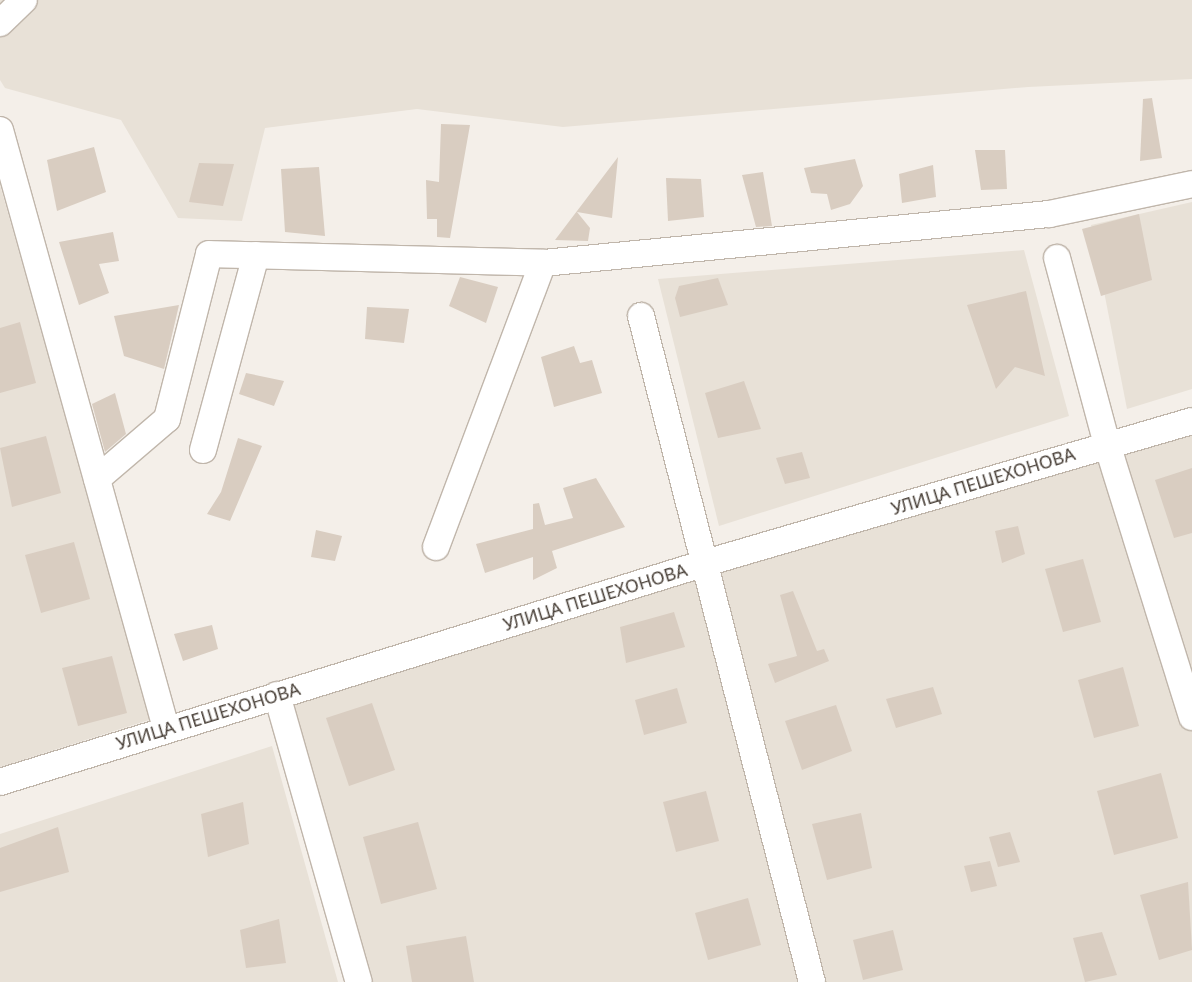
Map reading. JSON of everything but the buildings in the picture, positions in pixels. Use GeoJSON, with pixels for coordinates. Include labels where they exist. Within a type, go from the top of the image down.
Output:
{"type":"FeatureCollection","features":[{"type":"Feature","properties":{"kind":"street"},"geometry":{"type":"LineString","coordinates":[[0,23],[24,0]]}},
{"type":"Feature","properties":{"kind":"street"},"geometry":{"type":"LineString","coordinates":[[0,130],[166,728]]}},
{"type":"Feature","properties":{"kind":"street"},"geometry":{"type":"LineString","coordinates":[[97,479],[167,419],[209,254],[543,263],[1048,214],[1192,184]]}},
{"type":"Feature","properties":{"kind":"street"},"geometry":{"type":"LineString","coordinates":[[203,450],[256,255]]}},
{"type":"Feature","properties":{"kind":"street"},"geometry":{"type":"LineString","coordinates":[[1056,258],[1107,444],[1192,716]]}},
{"type":"Feature","properties":{"kind":"street"},"geometry":{"type":"LineString","coordinates":[[436,547],[543,263]]}},
{"type":"Feature","properties":{"kind":"street"},"geometry":{"type":"LineString","coordinates":[[641,316],[702,564],[812,982]]}},
{"type":"Feature","properties":{"kind":"street","name":"УЛИЦА ПЕШЕХОНОВА"},"geometry":{"type":"LineString","coordinates":[[0,782],[166,728],[702,564],[1107,444],[1192,421]]}},
{"type":"Feature","properties":{"kind":"street"},"geometry":{"type":"LineString","coordinates":[[277,695],[359,982]]}},
{"type":"Feature","properties":{"kind":"shaded area"},"geometry":{"type":"Polygon","coordinates":[[[0,0],[1192,0],[1192,79],[1028,87],[563,127],[417,109],[265,128],[242,221],[178,218],[121,120],[5,88],[0,80],[0,0]]]}},
{"type":"Feature","properties":{"kind":"shaded area"},"geometry":{"type":"Polygon","coordinates":[[[0,185],[152,719],[0,767],[0,185]]]}},
{"type":"Feature","properties":{"kind":"shaded area"},"geometry":{"type":"Polygon","coordinates":[[[1192,202],[1192,389],[1127,409],[1091,225],[1192,202]]]}},
{"type":"Feature","properties":{"kind":"shaded area"},"geometry":{"type":"Polygon","coordinates":[[[1024,250],[1069,416],[719,526],[658,279],[1024,250]]]}},
{"type":"Feature","properties":{"kind":"shaded area"},"geometry":{"type":"Polygon","coordinates":[[[1192,423],[1192,982],[359,982],[277,695],[1192,423]]]}},
{"type":"Feature","properties":{"kind":"shaded area"},"geometry":{"type":"Polygon","coordinates":[[[272,746],[338,982],[0,982],[0,834],[272,746]]]}}]}
